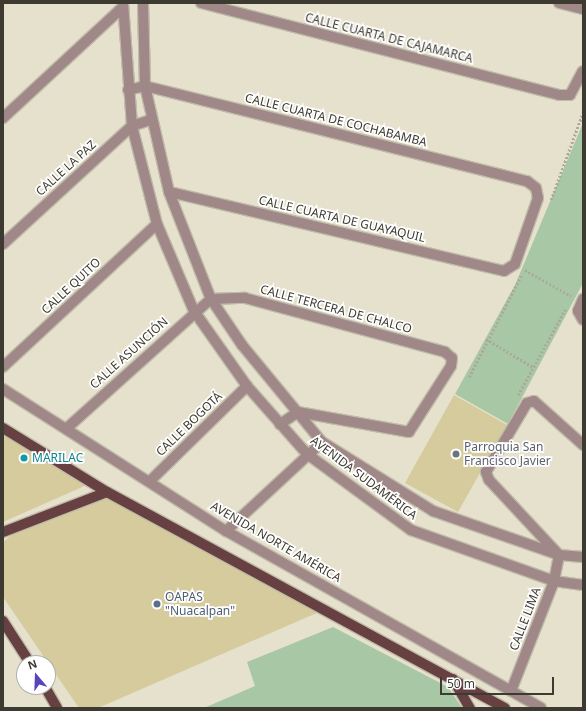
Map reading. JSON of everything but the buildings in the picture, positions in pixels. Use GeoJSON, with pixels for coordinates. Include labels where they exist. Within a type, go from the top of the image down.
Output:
{"type":"FeatureCollection","features":[{"type":"Feature","properties":{"kind":"main road"},"geometry":{"type":"LineString","coordinates":[[3,428],[107,492],[505,708]]}},
{"type":"Feature","properties":{"kind":"main road"},"geometry":{"type":"LineString","coordinates":[[3,532],[107,492]]}},
{"type":"Feature","properties":{"kind":"main road"},"geometry":{"type":"LineString","coordinates":[[3,621],[25,655]]}},
{"type":"Feature","properties":{"kind":"main road"},"geometry":{"type":"LineString","coordinates":[[3,635],[19,655]]}},
{"type":"Feature","properties":{"kind":"main road"},"geometry":{"type":"LineString","coordinates":[[452,678],[470,708]]}},
{"type":"Feature","properties":{"kind":"main road"},"geometry":{"type":"LineString","coordinates":[[50,695],[57,708]]}},
{"type":"Feature","properties":{"kind":"street","name":"AVENIDA SUDAMÉRICA"},"geometry":{"type":"LineString","coordinates":[[143,3],[145,86],[151,120],[169,192],[211,299],[242,345],[322,442],[434,511],[559,555],[583,557]]}},
{"type":"Feature","properties":{"kind":"street","name":"CALLE CUARTA DE CAJAMARCA"},"geometry":{"type":"LineString","coordinates":[[201,3],[570,95],[583,72]]}},
{"type":"Feature","properties":{"kind":"street"},"geometry":{"type":"LineString","coordinates":[[559,3],[583,9]]}},
{"type":"Feature","properties":{"kind":"street","name":"AVENIDA SUDAMÉRICA"},"geometry":{"type":"LineString","coordinates":[[123,5],[128,90],[132,126],[157,224],[194,312],[247,386],[308,454],[411,530],[554,580],[583,585]]}},
{"type":"Feature","properties":{"kind":"street"},"geometry":{"type":"LineString","coordinates":[[3,118],[123,5]]}},
{"type":"Feature","properties":{"kind":"street","name":"CALLE CUARTA DE COCHABAMBA"},"geometry":{"type":"LineString","coordinates":[[128,90],[145,86],[527,181],[536,188],[538,198],[510,269]]}},
{"type":"Feature","properties":{"kind":"street","name":"CALLE LA PAZ"},"geometry":{"type":"LineString","coordinates":[[3,244],[132,126],[151,120]]}},
{"type":"Feature","properties":{"kind":"street","name":"CALLE CUARTA DE GUAYAQUIL"},"geometry":{"type":"LineString","coordinates":[[169,192],[510,269]]}},
{"type":"Feature","properties":{"kind":"street","name":"CALLE QUITO"},"geometry":{"type":"LineString","coordinates":[[3,367],[157,224]]}},
{"type":"Feature","properties":{"kind":"street"},"geometry":{"type":"LineString","coordinates":[[578,296],[578,311],[583,320]]}},
{"type":"Feature","properties":{"kind":"street","name":"CALLE TERCERA DE CHALCO"},"geometry":{"type":"LineString","coordinates":[[211,299],[245,298],[445,352],[452,358],[451,366],[409,432],[298,412]]}},
{"type":"Feature","properties":{"kind":"street","name":"CALLE ASUNCIÓN"},"geometry":{"type":"LineString","coordinates":[[67,428],[194,312],[211,299]]}},
{"type":"Feature","properties":{"kind":"street","name":"CALLE BOGOTÁ"},"geometry":{"type":"LineString","coordinates":[[150,481],[247,386]]}},
{"type":"Feature","properties":{"kind":"street","name":"AVENIDA NORTE AMÉRICA"},"geometry":{"type":"LineString","coordinates":[[3,389],[67,428],[226,531],[541,708]]}},
{"type":"Feature","properties":{"kind":"street"},"geometry":{"type":"LineString","coordinates":[[559,555],[489,480],[486,472],[527,403],[534,401],[583,444]]}},
{"type":"Feature","properties":{"kind":"street"},"geometry":{"type":"LineString","coordinates":[[280,424],[298,412]]}},
{"type":"Feature","properties":{"kind":"street"},"geometry":{"type":"LineString","coordinates":[[226,531],[322,442]]}},
{"type":"Feature","properties":{"kind":"street","name":"CALLE LIMA"},"geometry":{"type":"LineString","coordinates":[[511,691],[554,580],[559,555]]}},
{"type":"Feature","properties":{"kind":"path"},"geometry":{"type":"LineString","coordinates":[[515,399],[533,367],[578,296],[524,270]]}},
{"type":"Feature","properties":{"kind":"path"},"geometry":{"type":"LineString","coordinates":[[486,339],[533,367]]}},
{"type":"Feature","properties":{"kind":"green space"},"geometry":{"type":"Polygon","coordinates":[[[583,123],[583,283],[508,424],[455,394],[515,285],[583,123]]]}},
{"type":"Feature","properties":{"kind":"green space"},"geometry":{"type":"Polygon","coordinates":[[[333,627],[448,687],[462,708],[204,708],[255,686],[247,662],[333,627]]]}},
{"type":"Feature","properties":{"kind":"place","name":"Parroquia San Francisco Javier"},"geometry":{"type":"Point","coordinates":[456,454]}},
{"type":"Feature","properties":{"kind":"place","name":"MARILAC"},"geometry":{"type":"Point","coordinates":[24,458]}},
{"type":"Feature","properties":{"kind":"place","name":"OAPAS \"Nuacalpan\""},"geometry":{"type":"Point","coordinates":[157,604]}}]}
